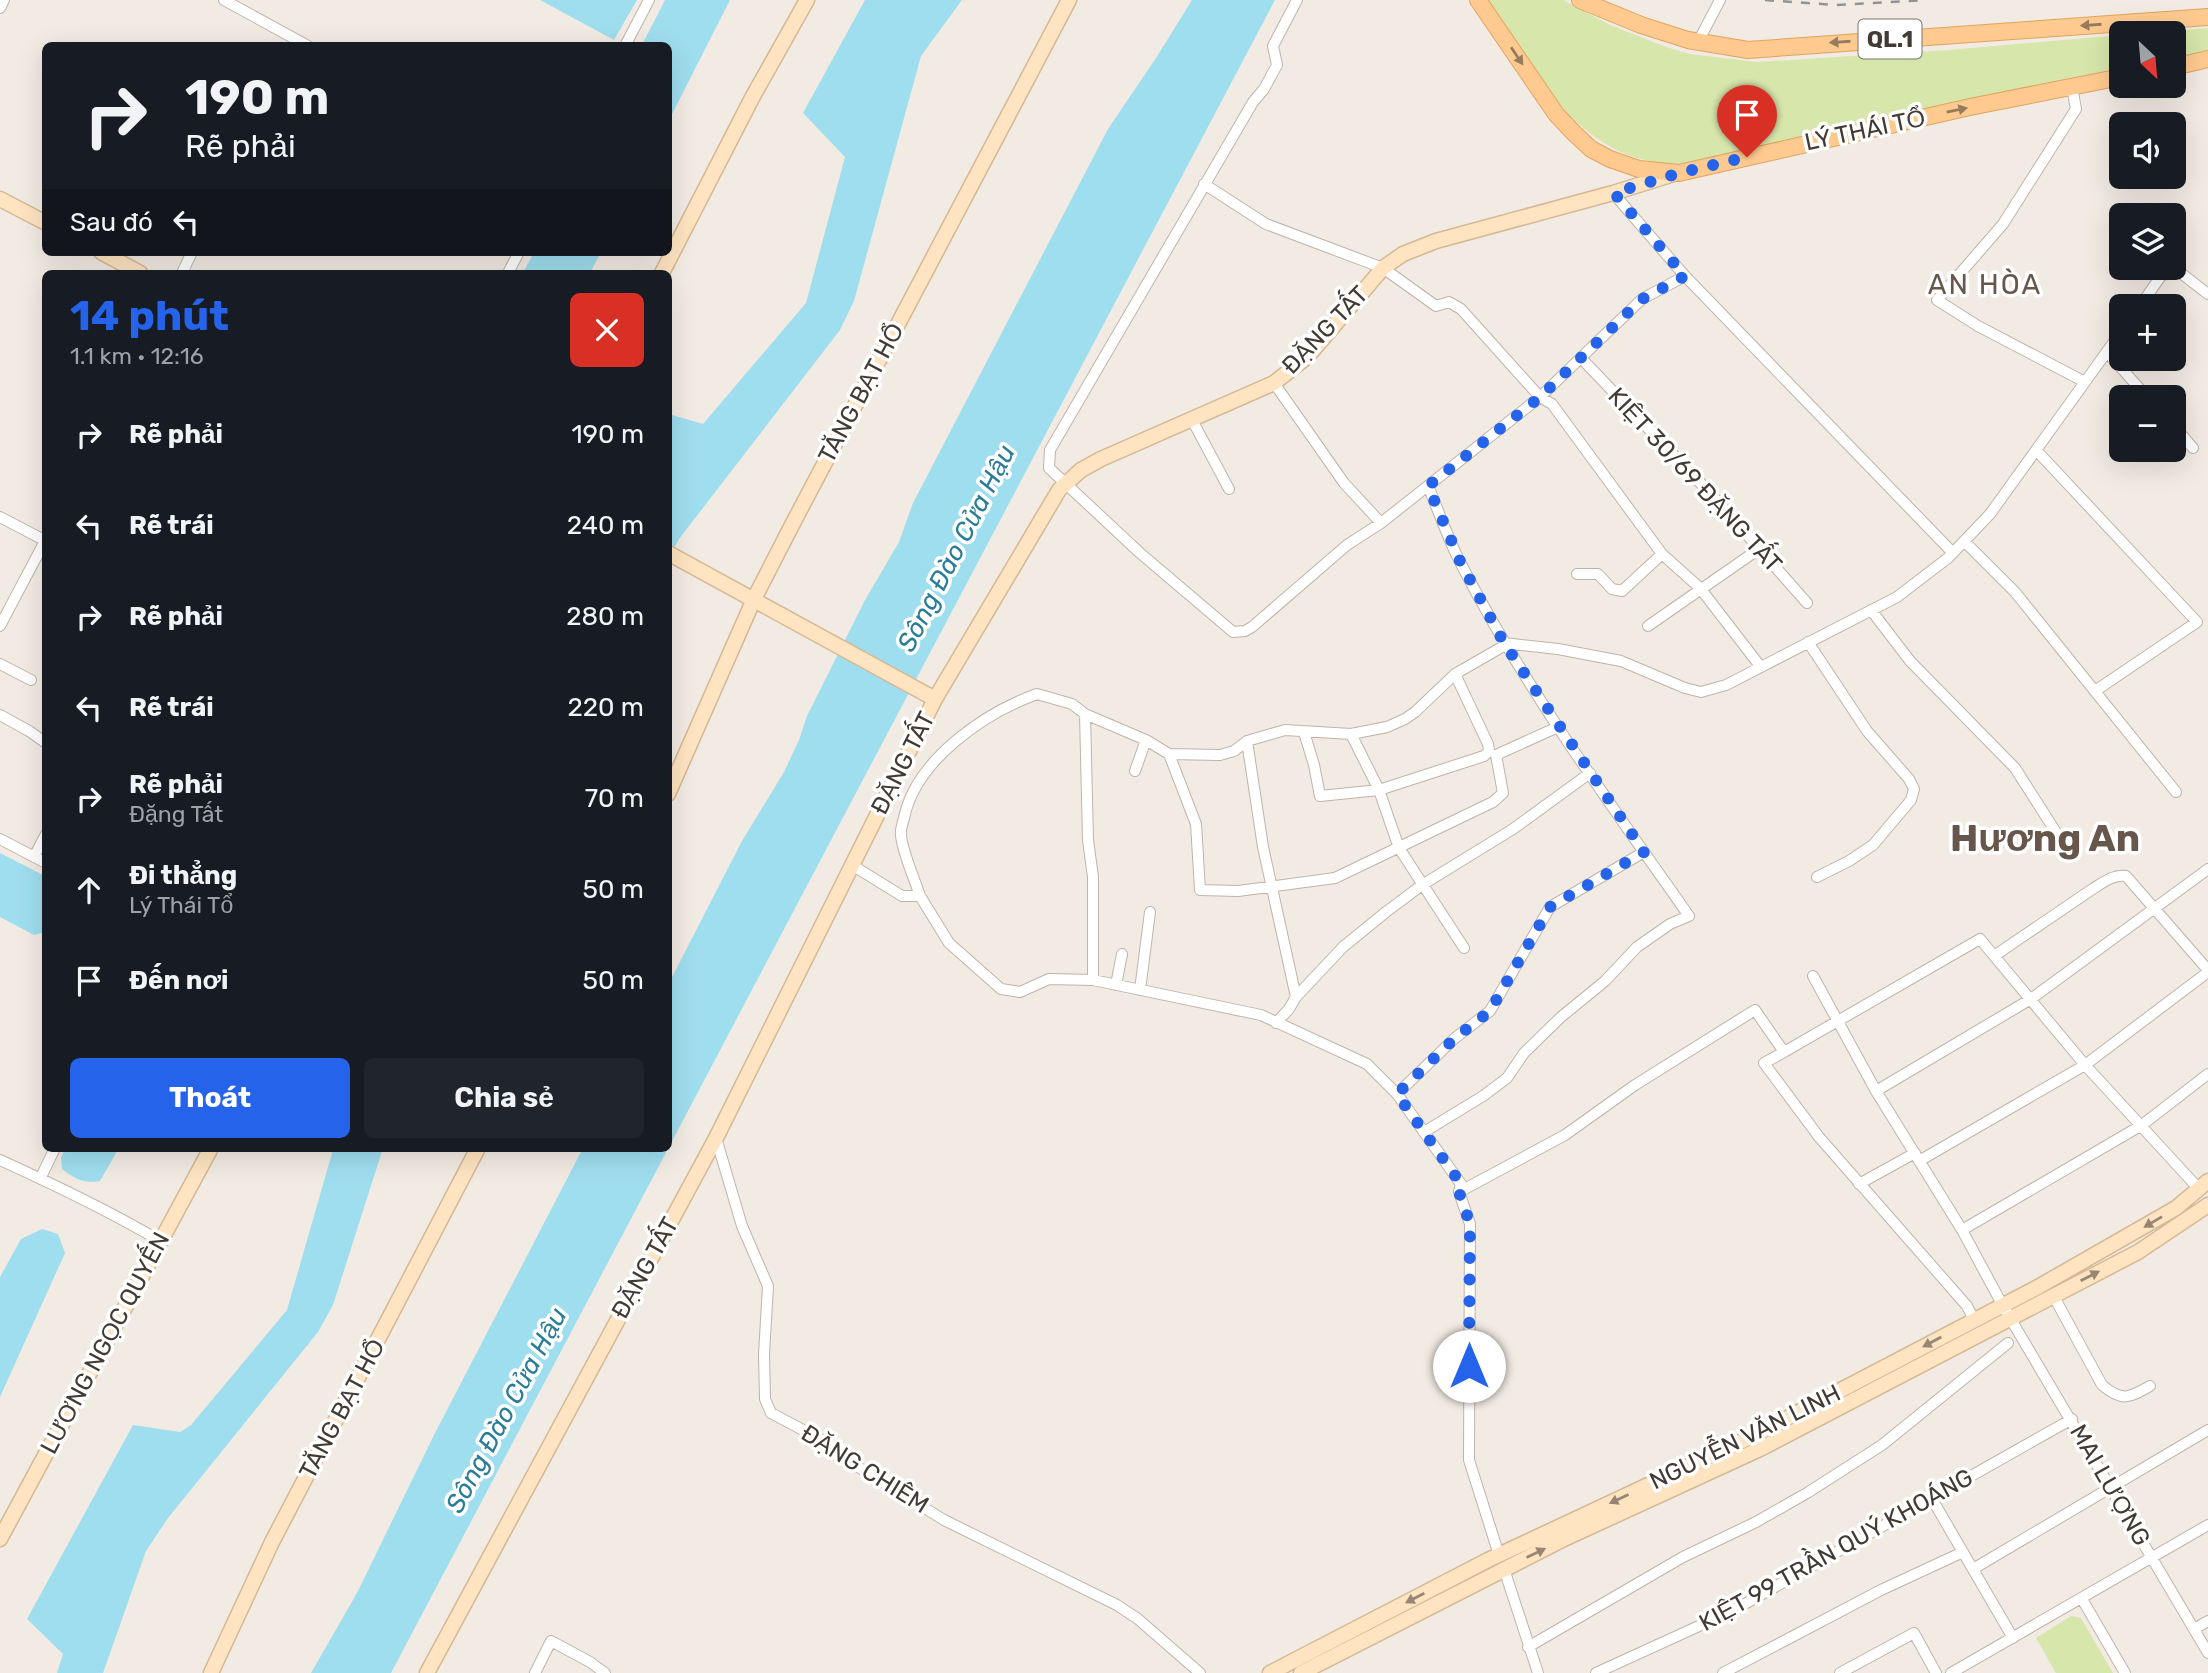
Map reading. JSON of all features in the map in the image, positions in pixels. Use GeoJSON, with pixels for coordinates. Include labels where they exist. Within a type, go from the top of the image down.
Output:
{"type":"FeatureCollection","features":[{"type":"Feature","properties":{"kind":"main road"},"geometry":{"type":"LineString","coordinates":[[672,254],[752,98],[807,0]]}},
{"type":"Feature","properties":{"kind":"main road","name":"TĂNG BẠT HỔ"},"geometry":{"type":"LineString","coordinates":[[672,784],[754,599],[969,185],[1069,0]]}},
{"type":"Feature","properties":{"kind":"main road","name":"LÝ THÁI TỔ"},"geometry":{"type":"LineString","coordinates":[[1478,0],[1556,114],[1574,134],[1591,149],[1639,169],[1679,173],[1943,113],[2109,79]]}},
{"type":"Feature","properties":{"kind":"main road","name":"QL.1"},"geometry":{"type":"LineString","coordinates":[[1580,0],[1641,25],[1698,42],[1748,50],[2208,17]]}},
{"type":"Feature","properties":{"kind":"main road"},"geometry":{"type":"LineString","coordinates":[[2186,64],[2208,59]]}},
{"type":"Feature","properties":{"kind":"main road","name":"ĐẶNG TẤT"},"geometry":{"type":"LineString","coordinates":[[427,1673],[716,1138],[935,699],[1066,482],[1101,459],[1274,383],[1308,356],[1383,268],[1403,254],[1436,241],[1679,173]]}},
{"type":"Feature","properties":{"kind":"main road"},"geometry":{"type":"LineString","coordinates":[[0,199],[42,221]]}},
{"type":"Feature","properties":{"kind":"main road"},"geometry":{"type":"LineString","coordinates":[[108,256],[134,270]]}},
{"type":"Feature","properties":{"kind":"main road"},"geometry":{"type":"LineString","coordinates":[[672,554],[935,699]]}},
{"type":"Feature","properties":{"kind":"main road","name":"LƯƠNG NGỌC QUYẾN"},"geometry":{"type":"LineString","coordinates":[[0,1539],[209,1152]]}},
{"type":"Feature","properties":{"kind":"main road","name":"TĂNG BẠT HỔ"},"geometry":{"type":"LineString","coordinates":[[211,1673],[272,1542],[476,1152]]}},
{"type":"Feature","properties":{"kind":"main road","name":"NGUYỄN VĂN LINH"},"geometry":{"type":"LineString","coordinates":[[1270,1673],[1756,1442],[2007,1311],[2176,1208],[2203,1185]]}},
{"type":"Feature","properties":{"kind":"main road","name":"NGUYỄN VĂN LINH"},"geometry":{"type":"LineString","coordinates":[[1756,1442],[1974,1321],[2053,1296],[2138,1252],[2208,1205]]}},
{"type":"Feature","properties":{"kind":"main road","name":"NGUYỄN VĂN LINH"},"geometry":{"type":"LineString","coordinates":[[1301,1673],[1501,1562]]}},
{"type":"Feature","properties":{"kind":"street"},"geometry":{"type":"LineString","coordinates":[[0,8],[4,0]]}},
{"type":"Feature","properties":{"kind":"street"},"geometry":{"type":"LineString","coordinates":[[224,0],[298,42]]}},
{"type":"Feature","properties":{"kind":"street"},"geometry":{"type":"LineString","coordinates":[[627,42],[649,0]]}},
{"type":"Feature","properties":{"kind":"street"},"geometry":{"type":"LineString","coordinates":[[1297,0],[1273,46],[1277,65],[1050,450],[1049,468],[1140,552],[1233,632],[1252,627],[1347,545],[1381,523],[1540,397],[1642,299],[1685,276]]}},
{"type":"Feature","properties":{"kind":"street"},"geometry":{"type":"LineString","coordinates":[[1698,42],[1720,0]]}},
{"type":"Feature","properties":{"kind":"street"},"geometry":{"type":"LineString","coordinates":[[2072,87],[2076,109],[2036,174],[2003,224],[1937,300],[1979,326],[2085,382]]}},
{"type":"Feature","properties":{"kind":"street"},"geometry":{"type":"LineString","coordinates":[[1205,184],[1266,224],[1383,268],[1436,306],[1449,302],[1461,309],[1540,397],[1552,404],[1662,554],[1700,588],[1760,666]]}},
{"type":"Feature","properties":{"kind":"street"},"geometry":{"type":"LineString","coordinates":[[1614,193],[1685,276],[1953,553]]}},
{"type":"Feature","properties":{"kind":"street"},"geometry":{"type":"LineString","coordinates":[[2148,294],[2161,276],[2176,270],[2208,294]]}},
{"type":"Feature","properties":{"kind":"street"},"geometry":{"type":"LineString","coordinates":[[1504,643],[1621,661],[1701,692],[1720,688],[1897,597],[1953,553],[1990,514],[2109,348]]}},
{"type":"Feature","properties":{"kind":"street"},"geometry":{"type":"LineString","coordinates":[[2106,352],[2136,385]]}},
{"type":"Feature","properties":{"kind":"street","name":"KIỆT 30/69 ĐẶNG TẤT"},"geometry":{"type":"LineString","coordinates":[[1581,358],[1711,494],[1807,603]]}},
{"type":"Feature","properties":{"kind":"street"},"geometry":{"type":"LineString","coordinates":[[1274,383],[1344,483],[1381,523]]}},
{"type":"Feature","properties":{"kind":"street"},"geometry":{"type":"LineString","coordinates":[[1191,418],[1229,489]]}},
{"type":"Feature","properties":{"kind":"street"},"geometry":{"type":"LineString","coordinates":[[2186,440],[2193,448]]}},
{"type":"Feature","properties":{"kind":"street"},"geometry":{"type":"LineString","coordinates":[[2036,450],[2197,622],[2095,691]]}},
{"type":"Feature","properties":{"kind":"street"},"geometry":{"type":"LineString","coordinates":[[1424,1132],[1507,1078],[1524,1053],[1561,1017],[1605,981],[1637,947],[1670,924],[1689,916],[1504,643],[1460,561],[1428,486]]}},
{"type":"Feature","properties":{"kind":"street"},"geometry":{"type":"LineString","coordinates":[[0,517],[42,538]]}},
{"type":"Feature","properties":{"kind":"street"},"geometry":{"type":"LineString","coordinates":[[1964,541],[2015,592],[2176,792]]}},
{"type":"Feature","properties":{"kind":"street"},"geometry":{"type":"LineString","coordinates":[[0,626],[42,546]]}},
{"type":"Feature","properties":{"kind":"street"},"geometry":{"type":"LineString","coordinates":[[1648,626],[1759,549]]}},
{"type":"Feature","properties":{"kind":"street"},"geometry":{"type":"LineString","coordinates":[[1577,574],[1596,573],[1612,589],[1622,591],[1662,554]]}},
{"type":"Feature","properties":{"kind":"street"},"geometry":{"type":"LineString","coordinates":[[1871,610],[1910,661],[2015,768],[2061,840]]}},
{"type":"Feature","properties":{"kind":"street"},"geometry":{"type":"LineString","coordinates":[[1808,642],[1867,731],[1909,779],[1914,789],[1911,800],[1873,845],[1817,877]]}},
{"type":"Feature","properties":{"kind":"street"},"geometry":{"type":"LineString","coordinates":[[1504,643],[1502,647],[1455,674],[1405,719],[1387,727],[1351,734],[1285,730],[1247,741],[1234,751],[1220,755],[1170,754],[1146,740],[1085,714],[1072,704],[1037,694],[996,713],[951,745],[926,770],[906,805],[901,834],[920,896],[949,943],[1001,989],[1020,992],[1049,979],[1093,980],[1261,1015],[1367,1064],[1397,1094],[1461,1184],[1459,1192],[1470,1224],[1469,1461],[1538,1673]]}},
{"type":"Feature","properties":{"kind":"street"},"geometry":{"type":"LineString","coordinates":[[0,664],[32,680]]}},
{"type":"Feature","properties":{"kind":"street"},"geometry":{"type":"LineString","coordinates":[[1455,674],[1488,744],[1489,751],[1484,756]]}},
{"type":"Feature","properties":{"kind":"street"},"geometry":{"type":"LineString","coordinates":[[1085,714],[1088,840],[1093,877],[1093,980]]}},
{"type":"Feature","properties":{"kind":"street"},"geometry":{"type":"LineString","coordinates":[[0,715],[42,740]]}},
{"type":"Feature","properties":{"kind":"street"},"geometry":{"type":"LineString","coordinates":[[1304,732],[1320,796],[1379,790],[1484,756],[1496,755],[1560,726]]}},
{"type":"Feature","properties":{"kind":"street"},"geometry":{"type":"LineString","coordinates":[[1351,734],[1379,790],[1399,848],[1464,948]]}},
{"type":"Feature","properties":{"kind":"street"},"geometry":{"type":"LineString","coordinates":[[1135,771],[1146,740]]}},
{"type":"Feature","properties":{"kind":"street"},"geometry":{"type":"LineString","coordinates":[[1247,741],[1263,847],[1296,998]]}},
{"type":"Feature","properties":{"kind":"street"},"geometry":{"type":"LineString","coordinates":[[1170,754],[1196,824],[1200,890],[1238,891],[1335,878],[1493,802],[1503,793],[1496,755]]}},
{"type":"Feature","properties":{"kind":"street"},"geometry":{"type":"LineString","coordinates":[[1276,1023],[1343,947],[1422,885],[1513,829],[1590,773]]}},
{"type":"Feature","properties":{"kind":"street"},"geometry":{"type":"LineString","coordinates":[[0,839],[42,861]]}},
{"type":"Feature","properties":{"kind":"street"},"geometry":{"type":"LineString","coordinates":[[34,857],[42,842]]}},
{"type":"Feature","properties":{"kind":"street"},"geometry":{"type":"LineString","coordinates":[[1397,1094],[1455,1038],[1490,1011],[1550,907],[1644,852]]}},
{"type":"Feature","properties":{"kind":"street"},"geometry":{"type":"LineString","coordinates":[[852,865],[902,897],[920,896]]}},
{"type":"Feature","properties":{"kind":"street"},"geometry":{"type":"LineString","coordinates":[[1877,1091],[2031,999],[2208,869]]}},
{"type":"Feature","properties":{"kind":"street"},"geometry":{"type":"LineString","coordinates":[[1859,1184],[1917,1157],[2085,1065],[2208,971],[2126,876],[2118,876],[2094,888],[1994,956]]}},
{"type":"Feature","properties":{"kind":"street"},"geometry":{"type":"LineString","coordinates":[[1140,990],[1150,912]]}},
{"type":"Feature","properties":{"kind":"street"},"geometry":{"type":"LineString","coordinates":[[1974,1321],[1968,1306],[1819,1137],[1764,1063],[1980,939],[2085,1065],[2203,1185]]}},
{"type":"Feature","properties":{"kind":"street"},"geometry":{"type":"LineString","coordinates":[[1116,985],[1122,954]]}},
{"type":"Feature","properties":{"kind":"street","name":"MAI LƯỢNG"},"geometry":{"type":"LineString","coordinates":[[1813,976],[1836,1022],[1962,1230],[2208,1653]]}},
{"type":"Feature","properties":{"kind":"street"},"geometry":{"type":"LineString","coordinates":[[1459,1192],[1565,1135],[1635,1085],[1755,1010],[1784,1052]]}},
{"type":"Feature","properties":{"kind":"street"},"geometry":{"type":"LineString","coordinates":[[1962,1230],[2142,1125],[2208,1073]]}},
{"type":"Feature","properties":{"kind":"street","name":"ĐẶNG CHIÊM"},"geometry":{"type":"LineString","coordinates":[[716,1138],[742,1226],[768,1286],[765,1399],[771,1413],[818,1438],[850,1462],[944,1520],[1117,1605],[1200,1673]]}},
{"type":"Feature","properties":{"kind":"street"},"geometry":{"type":"LineString","coordinates":[[41,1177],[53,1152]]}},
{"type":"Feature","properties":{"kind":"street"},"geometry":{"type":"LineString","coordinates":[[0,1160],[41,1177],[122,1218],[160,1241]]}},
{"type":"Feature","properties":{"kind":"street"},"geometry":{"type":"LineString","coordinates":[[2053,1296],[2102,1385],[2114,1396],[2130,1397],[2150,1386]]}},
{"type":"Feature","properties":{"kind":"street"},"geometry":{"type":"LineString","coordinates":[[1528,1647],[1683,1557],[1756,1522],[1839,1473],[1882,1445],[2008,1343]]}},
{"type":"Feature","properties":{"kind":"street","name":"KIỆT 99 TRẦN QUÝ KHOÁNG"},"geometry":{"type":"LineString","coordinates":[[1596,1673],[1734,1610],[2072,1419]]}},
{"type":"Feature","properties":{"kind":"street"},"geometry":{"type":"LineString","coordinates":[[1973,1569],[2208,1430]]}},
{"type":"Feature","properties":{"kind":"street"},"geometry":{"type":"LineString","coordinates":[[1932,1499],[2013,1638]]}},
{"type":"Feature","properties":{"kind":"street"},"geometry":{"type":"LineString","coordinates":[[1951,1673],[2208,1525]]}},
{"type":"Feature","properties":{"kind":"street"},"geometry":{"type":"LineString","coordinates":[[1723,1673],[1881,1590],[1963,1552]]}},
{"type":"Feature","properties":{"kind":"street"},"geometry":{"type":"LineString","coordinates":[[2082,1599],[2125,1673]]}},
{"type":"Feature","properties":{"kind":"street"},"geometry":{"type":"LineString","coordinates":[[2194,1629],[2208,1620]]}},
{"type":"Feature","properties":{"kind":"street"},"geometry":{"type":"LineString","coordinates":[[1840,1673],[1914,1633],[1936,1673]]}},
{"type":"Feature","properties":{"kind":"street"},"geometry":{"type":"LineString","coordinates":[[535,1673],[551,1641],[605,1673]]}},
{"type":"Feature","properties":{"kind":"green space"},"geometry":{"type":"Polygon","coordinates":[[[1487,0],[1563,0],[1610,25],[1666,47],[1690,54],[1757,62],[1949,50],[2109,36],[2109,73],[1686,164],[1649,161],[1618,150],[1590,133],[1567,112],[1487,0]]]}},
{"type":"Feature","properties":{"kind":"green space"},"geometry":{"type":"Polygon","coordinates":[[[2208,28],[2208,51],[2186,56],[2186,30],[2208,28]]]}},
{"type":"Feature","properties":{"kind":"green space"},"geometry":{"type":"Polygon","coordinates":[[[2071,1616],[2081,1618],[2113,1673],[2056,1673],[2036,1638],[2071,1616]]]}},
{"type":"Feature","properties":{"kind":"water"},"geometry":{"type":"Polygon","coordinates":[[[540,0],[637,0],[614,40],[540,0]]]}},
{"type":"Feature","properties":{"kind":"water"},"geometry":{"type":"Polygon","coordinates":[[[665,0],[730,0],[672,114],[672,42],[644,42],[665,0]]]}},
{"type":"Feature","properties":{"kind":"water"},"geometry":{"type":"Polygon","coordinates":[[[865,0],[962,0],[921,56],[854,301],[840,330],[679,539],[672,552],[672,415],[703,424],[806,303],[845,157],[803,113],[865,0]]]}},
{"type":"Feature","properties":{"kind":"water","name":"Sông Đào Cửa Hậu"},"geometry":{"type":"Polygon","coordinates":[[[1192,0],[1275,0],[672,1141],[672,977],[742,841],[784,772],[807,716],[865,600],[899,542],[913,503],[1108,129],[1192,0]]]}},
{"type":"Feature","properties":{"kind":"water"},"geometry":{"type":"Polygon","coordinates":[[[532,256],[599,256],[592,270],[525,270],[532,256]]]}},
{"type":"Feature","properties":{"kind":"water"},"geometry":{"type":"Polygon","coordinates":[[[0,853],[42,874],[42,933],[34,935],[0,917],[0,853]]]}},
{"type":"Feature","properties":{"kind":"water"},"geometry":{"type":"Polygon","coordinates":[[[63,1152],[117,1152],[100,1181],[89,1182],[76,1178],[62,1169],[63,1152]]]}},
{"type":"Feature","properties":{"kind":"water"},"geometry":{"type":"Polygon","coordinates":[[[382,1152],[333,1305],[318,1332],[168,1518],[146,1551],[103,1673],[57,1673],[63,1654],[27,1619],[133,1425],[180,1432],[191,1425],[287,1310],[332,1153],[382,1152]]]}},
{"type":"Feature","properties":{"kind":"water","name":"Sông Đào Cửa Hậu"},"geometry":{"type":"Polygon","coordinates":[[[581,1152],[666,1152],[391,1673],[311,1673],[357,1593],[434,1435],[581,1152]]]}},
{"type":"Feature","properties":{"kind":"water"},"geometry":{"type":"Polygon","coordinates":[[[42,1229],[58,1234],[65,1253],[0,1397],[0,1277],[21,1239],[42,1229]]]}},
{"type":"Feature","properties":{"kind":"railway"},"geometry":{"type":"LineString","coordinates":[[1765,0],[1836,5],[1925,0]]}},
{"type":"Feature","properties":{"kind":"district","name":"AN HÒA"},"geometry":{"type":"Point","coordinates":[1985,284]}},
{"type":"Feature","properties":{"kind":"district","name":"Hương An"},"geometry":{"type":"Point","coordinates":[2045,838]}},
{"type":"Feature","properties":{"kind":"route"},"geometry":{"type":"LineString","coordinates":[[1469,1366],[1470,1224],[1459,1192],[1461,1184],[1397,1094],[1455,1038],[1490,1011],[1550,907],[1644,852],[1504,643],[1460,561],[1428,486],[1540,397],[1642,299],[1685,276],[1614,193],[1679,173],[1747,157]]}}]}
